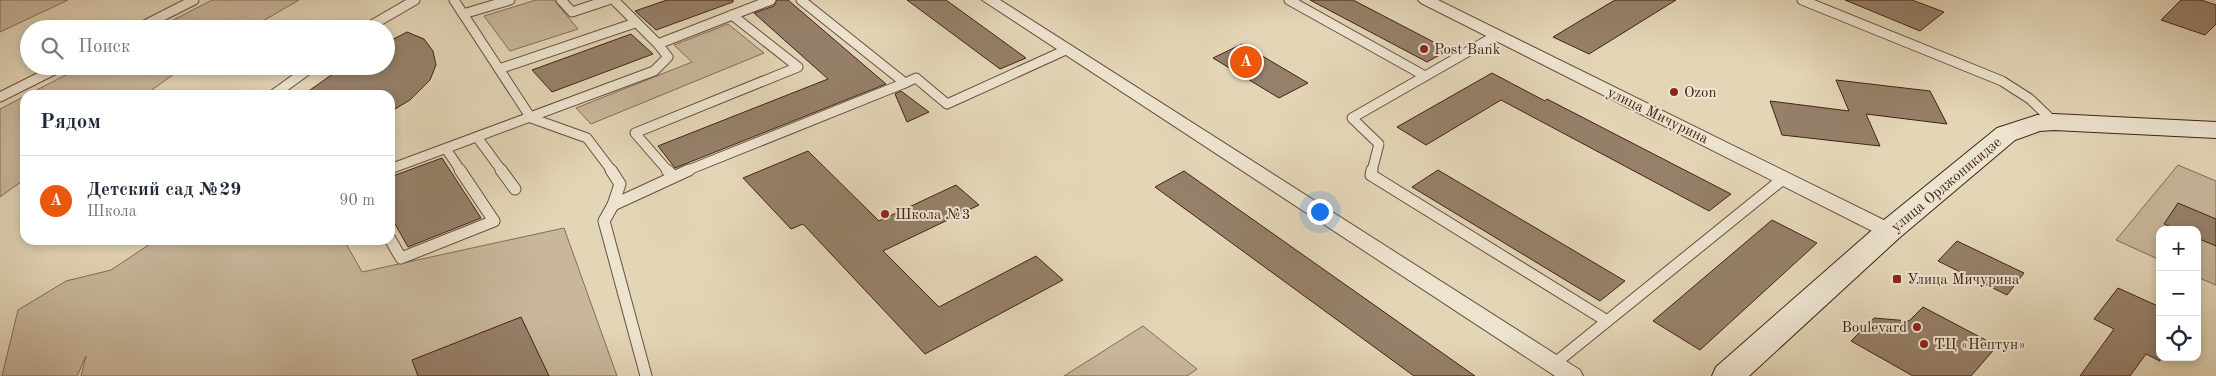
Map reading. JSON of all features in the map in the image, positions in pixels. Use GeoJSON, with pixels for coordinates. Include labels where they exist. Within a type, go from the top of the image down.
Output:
{"type":"FeatureCollection","features":[{"type":"Feature","properties":{"kind":"street"},"geometry":{"type":"LineString","coordinates":[[990,0],[1572,376]]}},
{"type":"Feature","properties":{"kind":"street","name":"улица Мичурина"},"geometry":{"type":"LineString","coordinates":[[1426,0],[1889,231]]}},
{"type":"Feature","properties":{"kind":"street","name":"улица Орджоникидзе"},"geometry":{"type":"LineString","coordinates":[[1728,376],[1889,231],[2006,134],[2037,123],[2054,122],[2216,130]]}},
{"type":"Feature","properties":{"kind":"lane"},"geometry":{"type":"LineString","coordinates":[[155,20],[194,0]]}},
{"type":"Feature","properties":{"kind":"lane"},"geometry":{"type":"LineString","coordinates":[[381,20],[415,0]]}},
{"type":"Feature","properties":{"kind":"lane"},"geometry":{"type":"LineString","coordinates":[[454,0],[531,118],[587,138],[606,161],[620,184],[613,205],[604,221],[646,376]]}},
{"type":"Feature","properties":{"kind":"lane"},"geometry":{"type":"LineString","coordinates":[[463,14],[510,0]]}},
{"type":"Feature","properties":{"kind":"lane"},"geometry":{"type":"LineString","coordinates":[[561,0],[572,12],[608,0]]}},
{"type":"Feature","properties":{"kind":"lane"},"geometry":{"type":"LineString","coordinates":[[395,167],[654,71],[668,57],[658,44],[614,0]]}},
{"type":"Feature","properties":{"kind":"lane"},"geometry":{"type":"LineString","coordinates":[[658,44],[771,0]]}},
{"type":"Feature","properties":{"kind":"lane"},"geometry":{"type":"LineString","coordinates":[[801,0],[905,83]]}},
{"type":"Feature","properties":{"kind":"lane"},"geometry":{"type":"LineString","coordinates":[[1288,0],[1425,76]]}},
{"type":"Feature","properties":{"kind":"lane"},"geometry":{"type":"LineString","coordinates":[[1802,0],[2022,90],[2038,103],[2054,122]]}},
{"type":"Feature","properties":{"kind":"lane"},"geometry":{"type":"LineString","coordinates":[[673,176],[636,133],[798,67],[732,14]]}},
{"type":"Feature","properties":{"kind":"lane"},"geometry":{"type":"LineString","coordinates":[[499,70],[635,23]]}},
{"type":"Feature","properties":{"kind":"lane"},"geometry":{"type":"LineString","coordinates":[[1497,35],[1352,118],[1379,144],[1371,174],[1607,321]]}},
{"type":"Feature","properties":{"kind":"lane"},"geometry":{"type":"LineString","coordinates":[[613,205],[673,176],[916,78],[947,104],[1068,49]]}},
{"type":"Feature","properties":{"kind":"lane"},"geometry":{"type":"LineString","coordinates":[[0,97],[44,75]]}},
{"type":"Feature","properties":{"kind":"lane"},"geometry":{"type":"LineString","coordinates":[[280,90],[301,75]]}},
{"type":"Feature","properties":{"kind":"lane"},"geometry":{"type":"LineString","coordinates":[[477,137],[515,189]]}},
{"type":"Feature","properties":{"kind":"lane"},"geometry":{"type":"LineString","coordinates":[[393,245],[401,258],[494,221],[446,149]]}},
{"type":"Feature","properties":{"kind":"lane"},"geometry":{"type":"LineString","coordinates":[[1554,364],[1784,178]]}},
{"type":"Feature","properties":{"kind":"shaded area"},"geometry":{"type":"Polygon","coordinates":[[[0,0],[68,0],[26,20],[20,20],[20,23],[0,32],[0,0]]]}},
{"type":"Feature","properties":{"kind":"shaded area"},"geometry":{"type":"Polygon","coordinates":[[[212,0],[299,0],[265,20],[173,20],[212,0]]]}},
{"type":"Feature","properties":{"kind":"shaded area"},"geometry":{"type":"Polygon","coordinates":[[[536,0],[554,0],[578,29],[510,51],[484,16],[536,0]]]}},
{"type":"Feature","properties":{"kind":"shaded area"},"geometry":{"type":"Polygon","coordinates":[[[728,24],[764,53],[591,124],[576,108],[692,62],[674,45],[728,24]]]}},
{"type":"Feature","properties":{"kind":"shaded area"},"geometry":{"type":"Polygon","coordinates":[[[66,75],[173,75],[152,90],[37,90],[66,75]]]}},
{"type":"Feature","properties":{"kind":"shaded area"},"geometry":{"type":"Polygon","coordinates":[[[20,99],[20,183],[0,197],[0,109],[20,99]]]}},
{"type":"Feature","properties":{"kind":"shaded area"},"geometry":{"type":"Polygon","coordinates":[[[2178,165],[2216,181],[2216,285],[2201,279],[2201,226],[2156,226],[2156,258],[2116,240],[2178,165]]]}},
{"type":"Feature","properties":{"kind":"shaded area"},"geometry":{"type":"Polygon","coordinates":[[[564,228],[617,376],[81,376],[86,356],[77,376],[2,376],[18,310],[66,281],[111,270],[148,245],[347,245],[362,272],[564,228]]]}},
{"type":"Feature","properties":{"kind":"shaded area"},"geometry":{"type":"Polygon","coordinates":[[[1143,326],[1197,369],[1187,376],[1064,376],[1143,326]]]}},
{"type":"Feature","properties":{"kind":"building"},"geometry":{"type":"Polygon","coordinates":[[[667,0],[733,0],[733,2],[656,30],[635,11],[667,0]]]}},
{"type":"Feature","properties":{"kind":"building"},"geometry":{"type":"Polygon","coordinates":[[[777,0],[788,0],[886,84],[675,168],[658,146],[828,79],[754,13],[774,6],[777,0]]]}},
{"type":"Feature","properties":{"kind":"building"},"geometry":{"type":"Polygon","coordinates":[[[907,0],[946,0],[1026,58],[1000,69],[907,0]]]}},
{"type":"Feature","properties":{"kind":"building"},"geometry":{"type":"Polygon","coordinates":[[[1310,0],[1353,0],[1449,50],[1427,62],[1310,0]]]}},
{"type":"Feature","properties":{"kind":"building"},"geometry":{"type":"Polygon","coordinates":[[[1615,0],[1676,0],[1589,54],[1553,37],[1615,0]]]}},
{"type":"Feature","properties":{"kind":"building"},"geometry":{"type":"Polygon","coordinates":[[[1845,0],[1912,0],[1944,12],[1920,31],[1845,0]]]}},
{"type":"Feature","properties":{"kind":"building"},"geometry":{"type":"Polygon","coordinates":[[[2181,0],[2201,0],[2216,5],[2216,24],[2205,35],[2161,20],[2181,0]]]}},
{"type":"Feature","properties":{"kind":"building"},"geometry":{"type":"Polygon","coordinates":[[[407,32],[424,39],[433,51],[436,65],[430,80],[410,100],[395,109],[395,90],[310,90],[331,75],[395,75],[395,38],[407,32]]]}},
{"type":"Feature","properties":{"kind":"building"},"geometry":{"type":"Polygon","coordinates":[[[631,34],[653,54],[552,92],[532,70],[631,34]]]}},
{"type":"Feature","properties":{"kind":"building"},"geometry":{"type":"Polygon","coordinates":[[[1242,44],[1308,83],[1279,98],[1213,58],[1242,44]]]}},
{"type":"Feature","properties":{"kind":"building"},"geometry":{"type":"Polygon","coordinates":[[[1492,73],[1545,101],[1547,99],[1731,194],[1709,211],[1501,100],[1426,145],[1397,127],[1492,73]]]}},
{"type":"Feature","properties":{"kind":"building"},"geometry":{"type":"Polygon","coordinates":[[[1836,80],[1930,91],[1947,124],[1866,114],[1880,146],[1782,135],[1770,101],[1849,111],[1836,80]]]}},
{"type":"Feature","properties":{"kind":"building"},"geometry":{"type":"Polygon","coordinates":[[[901,91],[929,112],[907,122],[895,94],[901,91]]]}},
{"type":"Feature","properties":{"kind":"building"},"geometry":{"type":"Polygon","coordinates":[[[808,151],[879,221],[956,185],[979,205],[883,251],[939,307],[1036,256],[1063,280],[925,354],[803,224],[791,229],[743,178],[808,151]]]}},
{"type":"Feature","properties":{"kind":"building"},"geometry":{"type":"Polygon","coordinates":[[[442,158],[481,218],[408,247],[395,224],[395,175],[442,158]]]}},
{"type":"Feature","properties":{"kind":"building"},"geometry":{"type":"Polygon","coordinates":[[[1438,170],[1625,281],[1600,301],[1412,187],[1438,170]]]}},
{"type":"Feature","properties":{"kind":"building"},"geometry":{"type":"Polygon","coordinates":[[[1184,171],[1475,376],[1414,376],[1155,187],[1184,171]]]}},
{"type":"Feature","properties":{"kind":"building"},"geometry":{"type":"Polygon","coordinates":[[[2178,203],[2216,219],[2216,246],[2201,240],[2201,226],[2169,226],[2164,224],[2178,203]]]}},
{"type":"Feature","properties":{"kind":"building"},"geometry":{"type":"Polygon","coordinates":[[[1772,220],[1817,243],[1700,350],[1653,321],[1772,220]]]}},
{"type":"Feature","properties":{"kind":"building"},"geometry":{"type":"Polygon","coordinates":[[[1957,241],[2024,273],[2007,295],[1938,261],[1957,241]]]}},
{"type":"Feature","properties":{"kind":"building"},"geometry":{"type":"Polygon","coordinates":[[[2118,288],[2156,305],[2156,359],[2146,354],[2130,376],[2080,376],[2114,329],[2094,319],[2118,288]]]}},
{"type":"Feature","properties":{"kind":"building","name":"ТЦ «Нептун»"},"geometry":{"type":"Polygon","coordinates":[[[1923,307],[1997,346],[1971,376],[1913,376],[1851,341],[1874,318],[1909,321],[1923,307]]]}},
{"type":"Feature","properties":{"kind":"building"},"geometry":{"type":"Polygon","coordinates":[[[521,317],[549,376],[418,376],[412,360],[521,317]]]}},
{"type":"Feature","properties":{"kind":"place","name":"Post Bank"},"geometry":{"type":"Point","coordinates":[1424,49]}},
{"type":"Feature","properties":{"kind":"place","name":"Детский сад №29"},"geometry":{"type":"Point","coordinates":[1246,62]}},
{"type":"Feature","properties":{"kind":"place","name":"Ozon"},"geometry":{"type":"Point","coordinates":[1674,92]}},
{"type":"Feature","properties":{"kind":"place","name":"Школа №3"},"geometry":{"type":"Point","coordinates":[885,214]}},
{"type":"Feature","properties":{"kind":"place","name":"Улица Мичурина"},"geometry":{"type":"Point","coordinates":[1897,279]}},
{"type":"Feature","properties":{"kind":"place","name":"Boulevard"},"geometry":{"type":"Point","coordinates":[1917,327]}},
{"type":"Feature","properties":{"kind":"place","name":"ТЦ «Нептун»"},"geometry":{"type":"Point","coordinates":[1924,344]}}]}
